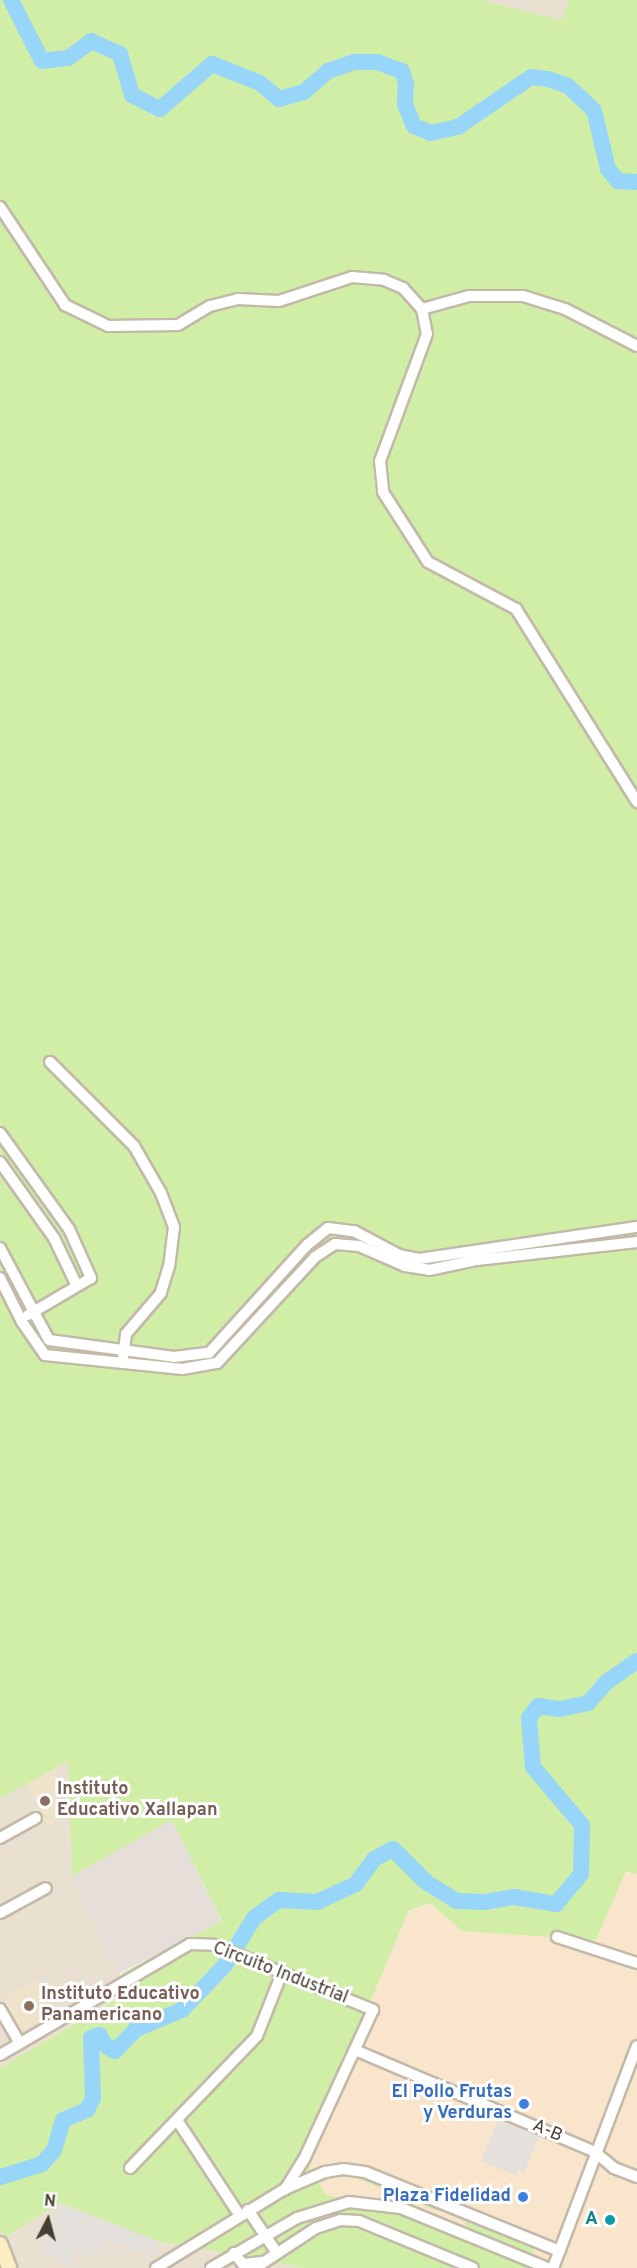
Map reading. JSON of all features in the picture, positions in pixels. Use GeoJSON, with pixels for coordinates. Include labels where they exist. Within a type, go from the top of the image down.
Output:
{"type":"FeatureCollection","features":[{"type":"Feature","properties":{"kind":"main road"},"geometry":{"type":"LineString","coordinates":[[0,2244],[11,2265]]}},
{"type":"Feature","properties":{"kind":"street"},"geometry":{"type":"LineString","coordinates":[[0,207],[64,304],[108,326],[178,325],[210,306],[238,298],[279,300],[352,277],[384,280],[403,288],[422,309],[427,334],[380,461],[383,492],[428,562],[516,609],[637,802]]}},
{"type":"Feature","properties":{"kind":"street"},"geometry":{"type":"LineString","coordinates":[[422,309],[469,296],[523,296],[565,309],[637,346]]}},
{"type":"Feature","properties":{"kind":"street"},"geometry":{"type":"LineString","coordinates":[[50,1062],[134,1146],[161,1193],[174,1227],[169,1266],[161,1293],[126,1334],[123,1363]]}},
{"type":"Feature","properties":{"kind":"street"},"geometry":{"type":"LineString","coordinates":[[0,1133],[69,1229],[91,1278],[76,1284],[31,1312],[22,1322]]}},
{"type":"Feature","properties":{"kind":"street"},"geometry":{"type":"LineString","coordinates":[[0,1162],[54,1238],[76,1284]]}},
{"type":"Feature","properties":{"kind":"street"},"geometry":{"type":"LineString","coordinates":[[0,1248],[31,1312],[49,1340],[174,1357],[208,1353],[307,1245],[328,1228],[354,1231],[399,1255],[419,1259],[637,1227]]}},
{"type":"Feature","properties":{"kind":"street"},"geometry":{"type":"LineString","coordinates":[[0,1278],[22,1322],[45,1355],[182,1369],[217,1363],[315,1257],[335,1244],[359,1246],[405,1266],[429,1270],[477,1260],[637,1242]]}},
{"type":"Feature","properties":{"kind":"street"},"geometry":{"type":"LineString","coordinates":[[0,1838],[36,1818]]}},
{"type":"Feature","properties":{"kind":"street"},"geometry":{"type":"LineString","coordinates":[[0,1913],[45,1888]]}},
{"type":"Feature","properties":{"kind":"street"},"geometry":{"type":"LineString","coordinates":[[557,1937],[637,1963]]}},
{"type":"Feature","properties":{"kind":"street","name":"Circuito Industrial"},"geometry":{"type":"LineString","coordinates":[[0,2055],[172,1952],[190,1944],[214,1945],[373,2010],[355,2050]]}},
{"type":"Feature","properties":{"kind":"street"},"geometry":{"type":"LineString","coordinates":[[130,2168],[256,2036],[282,1973]]}},
{"type":"Feature","properties":{"kind":"street"},"geometry":{"type":"LineString","coordinates":[[0,2009],[20,2043]]}},
{"type":"Feature","properties":{"kind":"street"},"geometry":{"type":"LineString","coordinates":[[553,2268],[637,2046]]}},
{"type":"Feature","properties":{"kind":"street"},"geometry":{"type":"LineString","coordinates":[[285,2189],[304,2159],[355,2050]]}},
{"type":"Feature","properties":{"kind":"street","name":"A-B"},"geometry":{"type":"LineString","coordinates":[[355,2050],[596,2152],[614,2168],[637,2177]]}},
{"type":"Feature","properties":{"kind":"street"},"geometry":{"type":"LineString","coordinates":[[177,2120],[244,2213],[278,2253]]}},
{"type":"Feature","properties":{"kind":"street"},"geometry":{"type":"LineString","coordinates":[[156,2268],[285,2189],[325,2172],[365,2172],[560,2251]]}},
{"type":"Feature","properties":{"kind":"street"},"geometry":{"type":"LineString","coordinates":[[211,2268],[264,2235],[318,2208],[371,2203],[401,2208],[546,2268]]}},
{"type":"Feature","properties":{"kind":"street"},"geometry":{"type":"LineString","coordinates":[[234,2253],[243,2264],[260,2265],[316,2228],[340,2220],[359,2221],[472,2268]]}},
{"type":"Feature","properties":{"kind":"shaded area"},"geometry":{"type":"Polygon","coordinates":[[[481,0],[569,0],[562,20],[481,0]]]}},
{"type":"Feature","properties":{"kind":"shaded area"},"geometry":{"type":"Polygon","coordinates":[[[69,1760],[72,1876],[128,1991],[0,2068],[0,1799],[69,1760]]]}},
{"type":"Feature","properties":{"kind":"shaded area","name":"Instituto Educativo Xallapan"},"geometry":{"type":"Polygon","coordinates":[[[55,1764],[56,1822],[47,1826],[25,1779],[55,1764]]]}},
{"type":"Feature","properties":{"kind":"shaded area"},"geometry":{"type":"Polygon","coordinates":[[[172,1820],[222,1922],[119,1973],[69,1870],[172,1820]]]}},
{"type":"Feature","properties":{"kind":"shaded area"},"geometry":{"type":"Polygon","coordinates":[[[627,1870],[637,1874],[637,2268],[533,2268],[389,2209],[325,2195],[304,2159],[409,1910],[430,1903],[462,1931],[627,1870]]]}},
{"type":"Feature","properties":{"kind":"shaded area","name":"Instituto Educativo Panamericano"},"geometry":{"type":"Polygon","coordinates":[[[37,1980],[55,2014],[20,2032],[3,1998],[37,1980]]]}},
{"type":"Feature","properties":{"kind":"shaded area"},"geometry":{"type":"Polygon","coordinates":[[[499,2118],[540,2135],[524,2172],[519,2170],[517,2176],[481,2161],[499,2118]]]}},
{"type":"Feature","properties":{"kind":"shaded area"},"geometry":{"type":"Polygon","coordinates":[[[59,2203],[158,2241],[305,2268],[0,2268],[0,2229],[5,2238],[59,2203]]]}},
{"type":"Feature","properties":{"kind":"shaded area"},"geometry":{"type":"Polygon","coordinates":[[[59,2203],[158,2241],[152,2256],[103,2239],[95,2258],[77,2250],[71,2265],[41,2250],[59,2203]]]}},
{"type":"Feature","properties":{"kind":"green space"},"geometry":{"type":"Polygon","coordinates":[[[0,0],[481,0],[562,20],[569,0],[637,0],[637,1874],[626,1871],[596,1940],[462,1931],[430,1903],[409,1910],[304,2159],[326,2195],[389,2209],[533,2268],[305,2268],[158,2241],[59,2203],[5,2238],[0,2229],[0,2068],[128,1992],[122,1973],[222,1921],[172,1820],[72,1876],[68,1761],[0,1799],[0,0]]]}},
{"type":"Feature","properties":{"kind":"green space"},"geometry":{"type":"Polygon","coordinates":[[[356,2178],[370,2179],[457,2213],[438,2211],[356,2178]]]}},
{"type":"Feature","properties":{"kind":"green space"},"geometry":{"type":"Polygon","coordinates":[[[473,2220],[533,2246],[534,2254],[529,2256],[470,2230],[464,2223],[473,2220]]]}},
{"type":"Feature","properties":{"kind":"waterway"},"geometry":{"type":"LineString","coordinates":[[11,0],[42,61],[68,58],[91,41],[120,54],[132,95],[160,109],[212,64],[260,83],[279,99],[304,92],[328,71],[354,62],[377,62],[402,71],[406,83],[405,104],[414,126],[431,133],[458,127],[531,77],[548,79],[568,86],[594,110],[608,169],[618,181],[637,182]]}},
{"type":"Feature","properties":{"kind":"waterway"},"geometry":{"type":"LineString","coordinates":[[0,2177],[42,2164],[54,2150],[63,2120],[87,2110],[93,2098],[91,2038],[99,2035],[106,2046],[115,2051],[136,2029],[182,2010],[225,1965],[254,1918],[279,1900],[317,1902],[356,1884],[374,1859],[393,1849],[426,1882],[456,1901],[485,1902],[514,1897],[556,1904],[581,1874],[582,1825],[533,1767],[529,1718],[538,1706],[560,1709],[588,1703],[608,1681],[637,1661]]}},
{"type":"Feature","properties":{"kind":"place","name":"Instituto Educativo Xallapan"},"geometry":{"type":"Point","coordinates":[45,1801]}},
{"type":"Feature","properties":{"kind":"place","name":"Instituto Educativo Panamericano"},"geometry":{"type":"Point","coordinates":[29,2006]}},
{"type":"Feature","properties":{"kind":"place","name":"El Pollo Frutas y Verduras"},"geometry":{"type":"Point","coordinates":[524,2104]}},
{"type":"Feature","properties":{"kind":"place","name":"Plaza Fidelidad"},"geometry":{"type":"Point","coordinates":[523,2197]}},
{"type":"Feature","properties":{"kind":"place","name":"A"},"geometry":{"type":"Point","coordinates":[610,2220]}}]}
